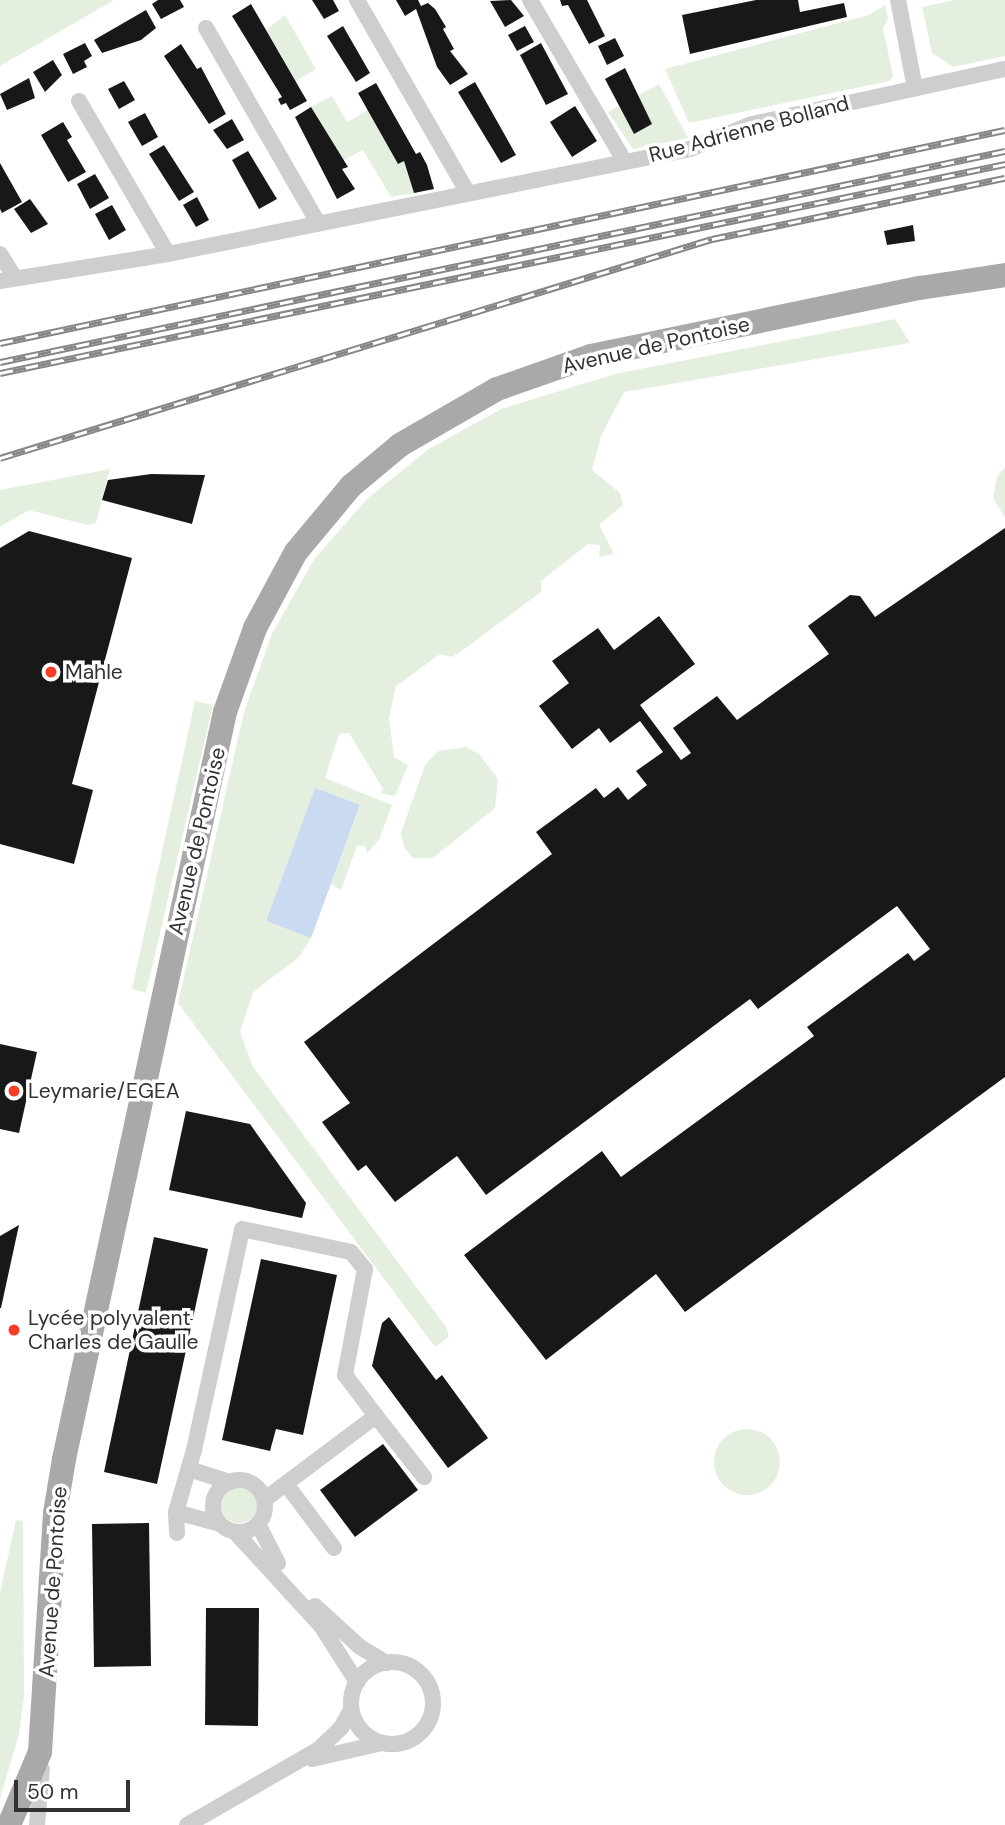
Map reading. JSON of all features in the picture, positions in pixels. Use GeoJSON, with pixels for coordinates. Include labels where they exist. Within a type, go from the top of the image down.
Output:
{"type":"FeatureCollection","features":[{"type":"Feature","properties":{"kind":"main road","name":"Avenue de Pontoise"},"geometry":{"type":"LineString","coordinates":[[920,288],[1005,262]]}},
{"type":"Feature","properties":{"kind":"main road","name":"Avenue de Pontoise"},"geometry":{"type":"LineString","coordinates":[[9,1825],[40,1752],[55,1513],[64,1459],[225,712],[241,661],[281,577],[351,486],[421,429],[497,389],[591,356],[920,288],[1005,275]]}},
{"type":"Feature","properties":{"kind":"street"},"geometry":{"type":"LineString","coordinates":[[357,0],[467,191]]}},
{"type":"Feature","properties":{"kind":"street","name":"Rue Adrienne Bolland"},"geometry":{"type":"LineString","coordinates":[[530,0],[624,160]]}},
{"type":"Feature","properties":{"kind":"street"},"geometry":{"type":"LineString","coordinates":[[898,0],[915,88]]}},
{"type":"Feature","properties":{"kind":"street"},"geometry":{"type":"LineString","coordinates":[[206,28],[318,223]]}},
{"type":"Feature","properties":{"kind":"street","name":"Rue Adrienne Bolland"},"geometry":{"type":"LineString","coordinates":[[0,254],[8,279],[168,254],[467,191],[690,149],[752,124],[1005,69]]}},
{"type":"Feature","properties":{"kind":"street"},"geometry":{"type":"LineString","coordinates":[[79,101],[168,254]]}},
{"type":"Feature","properties":{"kind":"street"},"geometry":{"type":"LineString","coordinates":[[177,1532],[176,1512],[242,1229],[351,1252],[365,1269],[345,1375],[424,1477]]}},
{"type":"Feature","properties":{"kind":"street"},"geometry":{"type":"LineString","coordinates":[[299,1763],[355,1746],[414,1738],[432,1710],[424,1679],[412,1668],[387,1663],[360,1647],[294,1586],[268,1551],[258,1524],[264,1500],[376,1416]]}},
{"type":"Feature","properties":{"kind":"street"},"geometry":{"type":"LineString","coordinates":[[188,1469],[230,1482],[248,1482],[264,1500]]}},
{"type":"Feature","properties":{"kind":"street"},"geometry":{"type":"LineString","coordinates":[[220,1524],[213,1500],[230,1482]]}},
{"type":"Feature","properties":{"kind":"street"},"geometry":{"type":"LineString","coordinates":[[286,1483],[334,1548]]}},
{"type":"Feature","properties":{"kind":"street"},"geometry":{"type":"LineString","coordinates":[[176,1512],[220,1524],[235,1532],[321,1626],[357,1682]]}},
{"type":"Feature","properties":{"kind":"street"},"geometry":{"type":"LineString","coordinates":[[235,1532],[258,1524]]}},
{"type":"Feature","properties":{"kind":"street"},"geometry":{"type":"LineString","coordinates":[[187,1825],[299,1763],[332,1738],[351,1710],[357,1682],[371,1668],[387,1663]]}},
{"type":"Feature","properties":{"kind":"street"},"geometry":{"type":"LineString","coordinates":[[351,1710],[359,1729],[382,1743]]}},
{"type":"Feature","properties":{"kind":"street"},"geometry":{"type":"LineString","coordinates":[[37,1825],[40,1752]]}},
{"type":"Feature","properties":{"kind":"green space"},"geometry":{"type":"Polygon","coordinates":[[[0,0],[114,0],[0,66],[0,0]]]}},
{"type":"Feature","properties":{"kind":"green space"},"geometry":{"type":"Polygon","coordinates":[[[955,0],[1005,0],[1005,56],[953,67],[932,53],[922,7],[955,0]]]}},
{"type":"Feature","properties":{"kind":"green space"},"geometry":{"type":"Polygon","coordinates":[[[885,5],[888,19],[883,28],[893,76],[889,81],[689,123],[665,69],[869,15],[885,5]]]}},
{"type":"Feature","properties":{"kind":"green space"},"geometry":{"type":"Polygon","coordinates":[[[285,15],[316,69],[296,81],[266,30],[285,15]]]}},
{"type":"Feature","properties":{"kind":"green space"},"geometry":{"type":"Polygon","coordinates":[[[659,84],[688,138],[633,149],[608,112],[619,106],[634,134],[652,124],[637,96],[659,84]]]}},
{"type":"Feature","properties":{"kind":"green space"},"geometry":{"type":"Polygon","coordinates":[[[332,96],[347,122],[368,110],[398,164],[404,161],[414,193],[391,197],[363,150],[342,161],[311,107],[332,96]]]}},
{"type":"Feature","properties":{"kind":"green space"},"geometry":{"type":"Polygon","coordinates":[[[895,319],[910,343],[624,392],[601,436],[592,470],[620,493],[623,505],[599,525],[614,554],[599,557],[600,545],[588,544],[541,581],[541,592],[460,652],[452,657],[440,654],[396,686],[389,718],[394,757],[408,765],[395,796],[380,793],[383,789],[349,733],[339,734],[325,778],[392,805],[379,840],[367,853],[365,846],[357,846],[341,890],[331,884],[360,806],[315,789],[266,921],[311,938],[299,957],[253,992],[240,1032],[253,1067],[446,1327],[449,1337],[435,1347],[178,1003],[244,712],[272,634],[315,558],[368,498],[429,449],[501,409],[615,374],[895,319]]]}},
{"type":"Feature","properties":{"kind":"green space"},"geometry":{"type":"Polygon","coordinates":[[[1005,467],[1005,517],[993,499],[997,477],[1005,467]]]}},
{"type":"Feature","properties":{"kind":"green space"},"geometry":{"type":"Polygon","coordinates":[[[110,469],[96,523],[87,525],[29,510],[0,527],[0,490],[110,469]]]}},
{"type":"Feature","properties":{"kind":"green space"},"geometry":{"type":"Polygon","coordinates":[[[195,701],[213,705],[146,993],[132,989],[195,701]]]}},
{"type":"Feature","properties":{"kind":"green space"},"geometry":{"type":"Polygon","coordinates":[[[466,747],[479,754],[498,779],[495,808],[433,858],[413,858],[404,847],[401,833],[425,765],[438,751],[466,747]]]}},
{"type":"Feature","properties":{"kind":"green space"},"geometry":{"type":"Polygon","coordinates":[[[740,1429],[754,1429],[766,1434],[775,1443],[780,1462],[778,1475],[771,1486],[754,1495],[740,1495],[728,1490],[719,1481],[714,1469],[714,1455],[719,1443],[728,1434],[740,1429]]]}},
{"type":"Feature","properties":{"kind":"green space"},"geometry":{"type":"Polygon","coordinates":[[[239,1487],[252,1492],[257,1505],[252,1518],[239,1523],[226,1518],[221,1505],[226,1492],[239,1487]]]}},
{"type":"Feature","properties":{"kind":"green space"},"geometry":{"type":"Polygon","coordinates":[[[16,1520],[23,1521],[24,1696],[19,1734],[0,1799],[0,1593],[16,1520]]]}},
{"type":"Feature","properties":{"kind":"water"},"geometry":{"type":"Polygon","coordinates":[[[315,788],[360,805],[311,938],[266,921],[315,788]]]}},
{"type":"Feature","properties":{"kind":"building"},"geometry":{"type":"Polygon","coordinates":[[[158,0],[180,0],[184,7],[161,19],[152,4],[158,0]]]}},
{"type":"Feature","properties":{"kind":"building"},"geometry":{"type":"Polygon","coordinates":[[[312,0],[333,0],[339,11],[324,19],[312,0]]]}},
{"type":"Feature","properties":{"kind":"building"},"geometry":{"type":"Polygon","coordinates":[[[396,0],[418,0],[421,6],[428,3],[435,9],[446,27],[443,29],[454,49],[450,51],[468,74],[450,85],[437,67],[416,9],[405,16],[396,0]]]}},
{"type":"Feature","properties":{"kind":"building"},"geometry":{"type":"Polygon","coordinates":[[[511,0],[524,16],[505,27],[490,1],[511,0]]]}},
{"type":"Feature","properties":{"kind":"building"},"geometry":{"type":"Polygon","coordinates":[[[560,0],[587,0],[605,36],[589,44],[568,5],[562,6],[560,0]]]}},
{"type":"Feature","properties":{"kind":"building"},"geometry":{"type":"Polygon","coordinates":[[[756,0],[798,0],[800,12],[844,3],[847,17],[690,54],[682,15],[756,0]]]}},
{"type":"Feature","properties":{"kind":"building"},"geometry":{"type":"Polygon","coordinates":[[[251,4],[307,101],[290,110],[286,103],[281,105],[278,99],[282,97],[232,16],[251,4]]]}},
{"type":"Feature","properties":{"kind":"building"},"geometry":{"type":"Polygon","coordinates":[[[146,10],[156,28],[141,40],[102,53],[94,40],[146,10]]]}},
{"type":"Feature","properties":{"kind":"building"},"geometry":{"type":"Polygon","coordinates":[[[343,26],[370,73],[356,82],[327,36],[343,26]]]}},
{"type":"Feature","properties":{"kind":"building"},"geometry":{"type":"Polygon","coordinates":[[[525,26],[534,42],[517,51],[508,35],[525,26]]]}},
{"type":"Feature","properties":{"kind":"building"},"geometry":{"type":"Polygon","coordinates":[[[615,38],[624,56],[607,65],[598,46],[615,38]]]}},
{"type":"Feature","properties":{"kind":"building"},"geometry":{"type":"Polygon","coordinates":[[[85,43],[92,56],[84,61],[87,67],[73,74],[63,54],[85,43]]]}},
{"type":"Feature","properties":{"kind":"building"},"geometry":{"type":"Polygon","coordinates":[[[541,43],[568,94],[546,105],[520,55],[541,43]]]}},
{"type":"Feature","properties":{"kind":"building"},"geometry":{"type":"Polygon","coordinates":[[[181,44],[197,69],[201,67],[226,114],[209,124],[164,56],[181,44]]]}},
{"type":"Feature","properties":{"kind":"building"},"geometry":{"type":"Polygon","coordinates":[[[53,60],[62,75],[45,92],[33,72],[53,60]]]}},
{"type":"Feature","properties":{"kind":"building"},"geometry":{"type":"Polygon","coordinates":[[[625,68],[652,124],[634,134],[605,79],[625,68]]]}},
{"type":"Feature","properties":{"kind":"building"},"geometry":{"type":"Polygon","coordinates":[[[29,78],[35,98],[7,110],[0,94],[29,78]]]}},
{"type":"Feature","properties":{"kind":"building"},"geometry":{"type":"Polygon","coordinates":[[[124,81],[135,100],[119,109],[108,89],[124,81]]]}},
{"type":"Feature","properties":{"kind":"building"},"geometry":{"type":"Polygon","coordinates":[[[475,82],[516,155],[501,163],[458,92],[475,82]]]}},
{"type":"Feature","properties":{"kind":"building"},"geometry":{"type":"Polygon","coordinates":[[[376,83],[416,154],[420,152],[434,189],[414,193],[404,161],[398,164],[358,93],[376,83]]]}},
{"type":"Feature","properties":{"kind":"building"},"geometry":{"type":"Polygon","coordinates":[[[575,106],[597,141],[572,157],[550,122],[575,106]]]}},
{"type":"Feature","properties":{"kind":"building"},"geometry":{"type":"Polygon","coordinates":[[[311,107],[348,167],[342,169],[355,189],[337,199],[295,117],[311,107]]]}},
{"type":"Feature","properties":{"kind":"building"},"geometry":{"type":"Polygon","coordinates":[[[145,113],[158,137],[142,146],[128,122],[145,113]]]}},
{"type":"Feature","properties":{"kind":"building"},"geometry":{"type":"Polygon","coordinates":[[[232,119],[244,140],[227,149],[213,130],[232,119]]]}},
{"type":"Feature","properties":{"kind":"building"},"geometry":{"type":"Polygon","coordinates":[[[63,122],[72,137],[67,140],[86,172],[68,182],[41,135],[63,122]]]}},
{"type":"Feature","properties":{"kind":"building"},"geometry":{"type":"Polygon","coordinates":[[[164,145],[194,192],[179,201],[149,154],[164,145]]]}},
{"type":"Feature","properties":{"kind":"building"},"geometry":{"type":"Polygon","coordinates":[[[248,151],[277,199],[259,209],[232,160],[248,151]]]}},
{"type":"Feature","properties":{"kind":"building"},"geometry":{"type":"Polygon","coordinates":[[[0,163],[22,202],[2,213],[0,209],[0,163]]]}},
{"type":"Feature","properties":{"kind":"building"},"geometry":{"type":"Polygon","coordinates":[[[95,174],[109,198],[90,209],[77,184],[95,174]]]}},
{"type":"Feature","properties":{"kind":"building"},"geometry":{"type":"Polygon","coordinates":[[[197,197],[209,220],[196,227],[183,205],[197,197]]]}},
{"type":"Feature","properties":{"kind":"building"},"geometry":{"type":"Polygon","coordinates":[[[30,199],[48,224],[31,233],[14,209],[30,199]]]}},
{"type":"Feature","properties":{"kind":"building"},"geometry":{"type":"Polygon","coordinates":[[[112,205],[126,230],[109,240],[95,214],[112,205]]]}},
{"type":"Feature","properties":{"kind":"building"},"geometry":{"type":"Polygon","coordinates":[[[913,225],[915,241],[887,245],[884,231],[913,225]]]}},
{"type":"Feature","properties":{"kind":"building"},"geometry":{"type":"Polygon","coordinates":[[[151,474],[205,475],[192,524],[102,500],[108,480],[151,474]]]}},
{"type":"Feature","properties":{"kind":"building"},"geometry":{"type":"Polygon","coordinates":[[[1005,528],[1005,1077],[685,1312],[656,1274],[546,1360],[464,1255],[602,1151],[621,1177],[814,1036],[807,1027],[908,953],[914,961],[930,949],[897,906],[758,1009],[750,999],[486,1195],[457,1156],[395,1202],[366,1165],[358,1171],[322,1122],[350,1103],[304,1042],[552,854],[536,832],[596,788],[604,798],[618,787],[628,800],[647,785],[636,771],[663,752],[640,721],[610,743],[599,728],[572,749],[539,706],[569,683],[552,661],[598,628],[614,650],[659,616],[695,664],[640,705],[681,760],[691,753],[673,728],[717,696],[737,720],[829,654],[808,626],[850,595],[860,596],[875,617],[1005,528]]]}},
{"type":"Feature","properties":{"kind":"building","name":"Mahle"},"geometry":{"type":"Polygon","coordinates":[[[29,531],[132,558],[72,784],[93,790],[74,864],[0,844],[0,548],[29,531]]]}},
{"type":"Feature","properties":{"kind":"building","name":"Leymarie/EGEA"},"geometry":{"type":"Polygon","coordinates":[[[0,1044],[37,1052],[19,1133],[0,1129],[0,1044]]]}},
{"type":"Feature","properties":{"kind":"building"},"geometry":{"type":"Polygon","coordinates":[[[186,1111],[250,1124],[306,1203],[302,1218],[169,1190],[186,1111]]]}},
{"type":"Feature","properties":{"kind":"building"},"geometry":{"type":"Polygon","coordinates":[[[19,1225],[1,1308],[0,1308],[0,1236],[19,1225]]]}},
{"type":"Feature","properties":{"kind":"building"},"geometry":{"type":"Polygon","coordinates":[[[154,1237],[208,1249],[157,1484],[104,1472],[154,1237]]]}},
{"type":"Feature","properties":{"kind":"building"},"geometry":{"type":"Polygon","coordinates":[[[261,1259],[337,1275],[303,1435],[276,1429],[270,1451],[222,1440],[261,1259]]]}},
{"type":"Feature","properties":{"kind":"building"},"geometry":{"type":"Polygon","coordinates":[[[389,1317],[436,1380],[442,1375],[488,1438],[448,1468],[372,1366],[382,1323],[389,1317]]]}},
{"type":"Feature","properties":{"kind":"building"},"geometry":{"type":"Polygon","coordinates":[[[383,1444],[418,1490],[355,1537],[320,1490],[383,1444]]]}},
{"type":"Feature","properties":{"kind":"building"},"geometry":{"type":"Polygon","coordinates":[[[149,1523],[151,1666],[94,1667],[92,1524],[149,1523]]]}},
{"type":"Feature","properties":{"kind":"building"},"geometry":{"type":"Polygon","coordinates":[[[206,1608],[259,1608],[258,1726],[205,1725],[206,1608]]]}},
{"type":"Feature","properties":{"kind":"railway"},"geometry":{"type":"LineString","coordinates":[[0,343],[1005,130]]}},
{"type":"Feature","properties":{"kind":"railway"},"geometry":{"type":"LineString","coordinates":[[0,362],[1005,151]]}},
{"type":"Feature","properties":{"kind":"railway"},"geometry":{"type":"LineString","coordinates":[[0,373],[1005,164]]}},
{"type":"Feature","properties":{"kind":"railway"},"geometry":{"type":"LineString","coordinates":[[0,458],[712,239],[1005,178]]}},
{"type":"Feature","properties":{"kind":"place","name":"Mahle"},"geometry":{"type":"Point","coordinates":[51,672]}},
{"type":"Feature","properties":{"kind":"place","name":"Leymarie/EGEA"},"geometry":{"type":"Point","coordinates":[14,1091]}},
{"type":"Feature","properties":{"kind":"place","name":"Lycée polyvalent Charles de Gaulle"},"geometry":{"type":"Point","coordinates":[14,1330]}}]}
